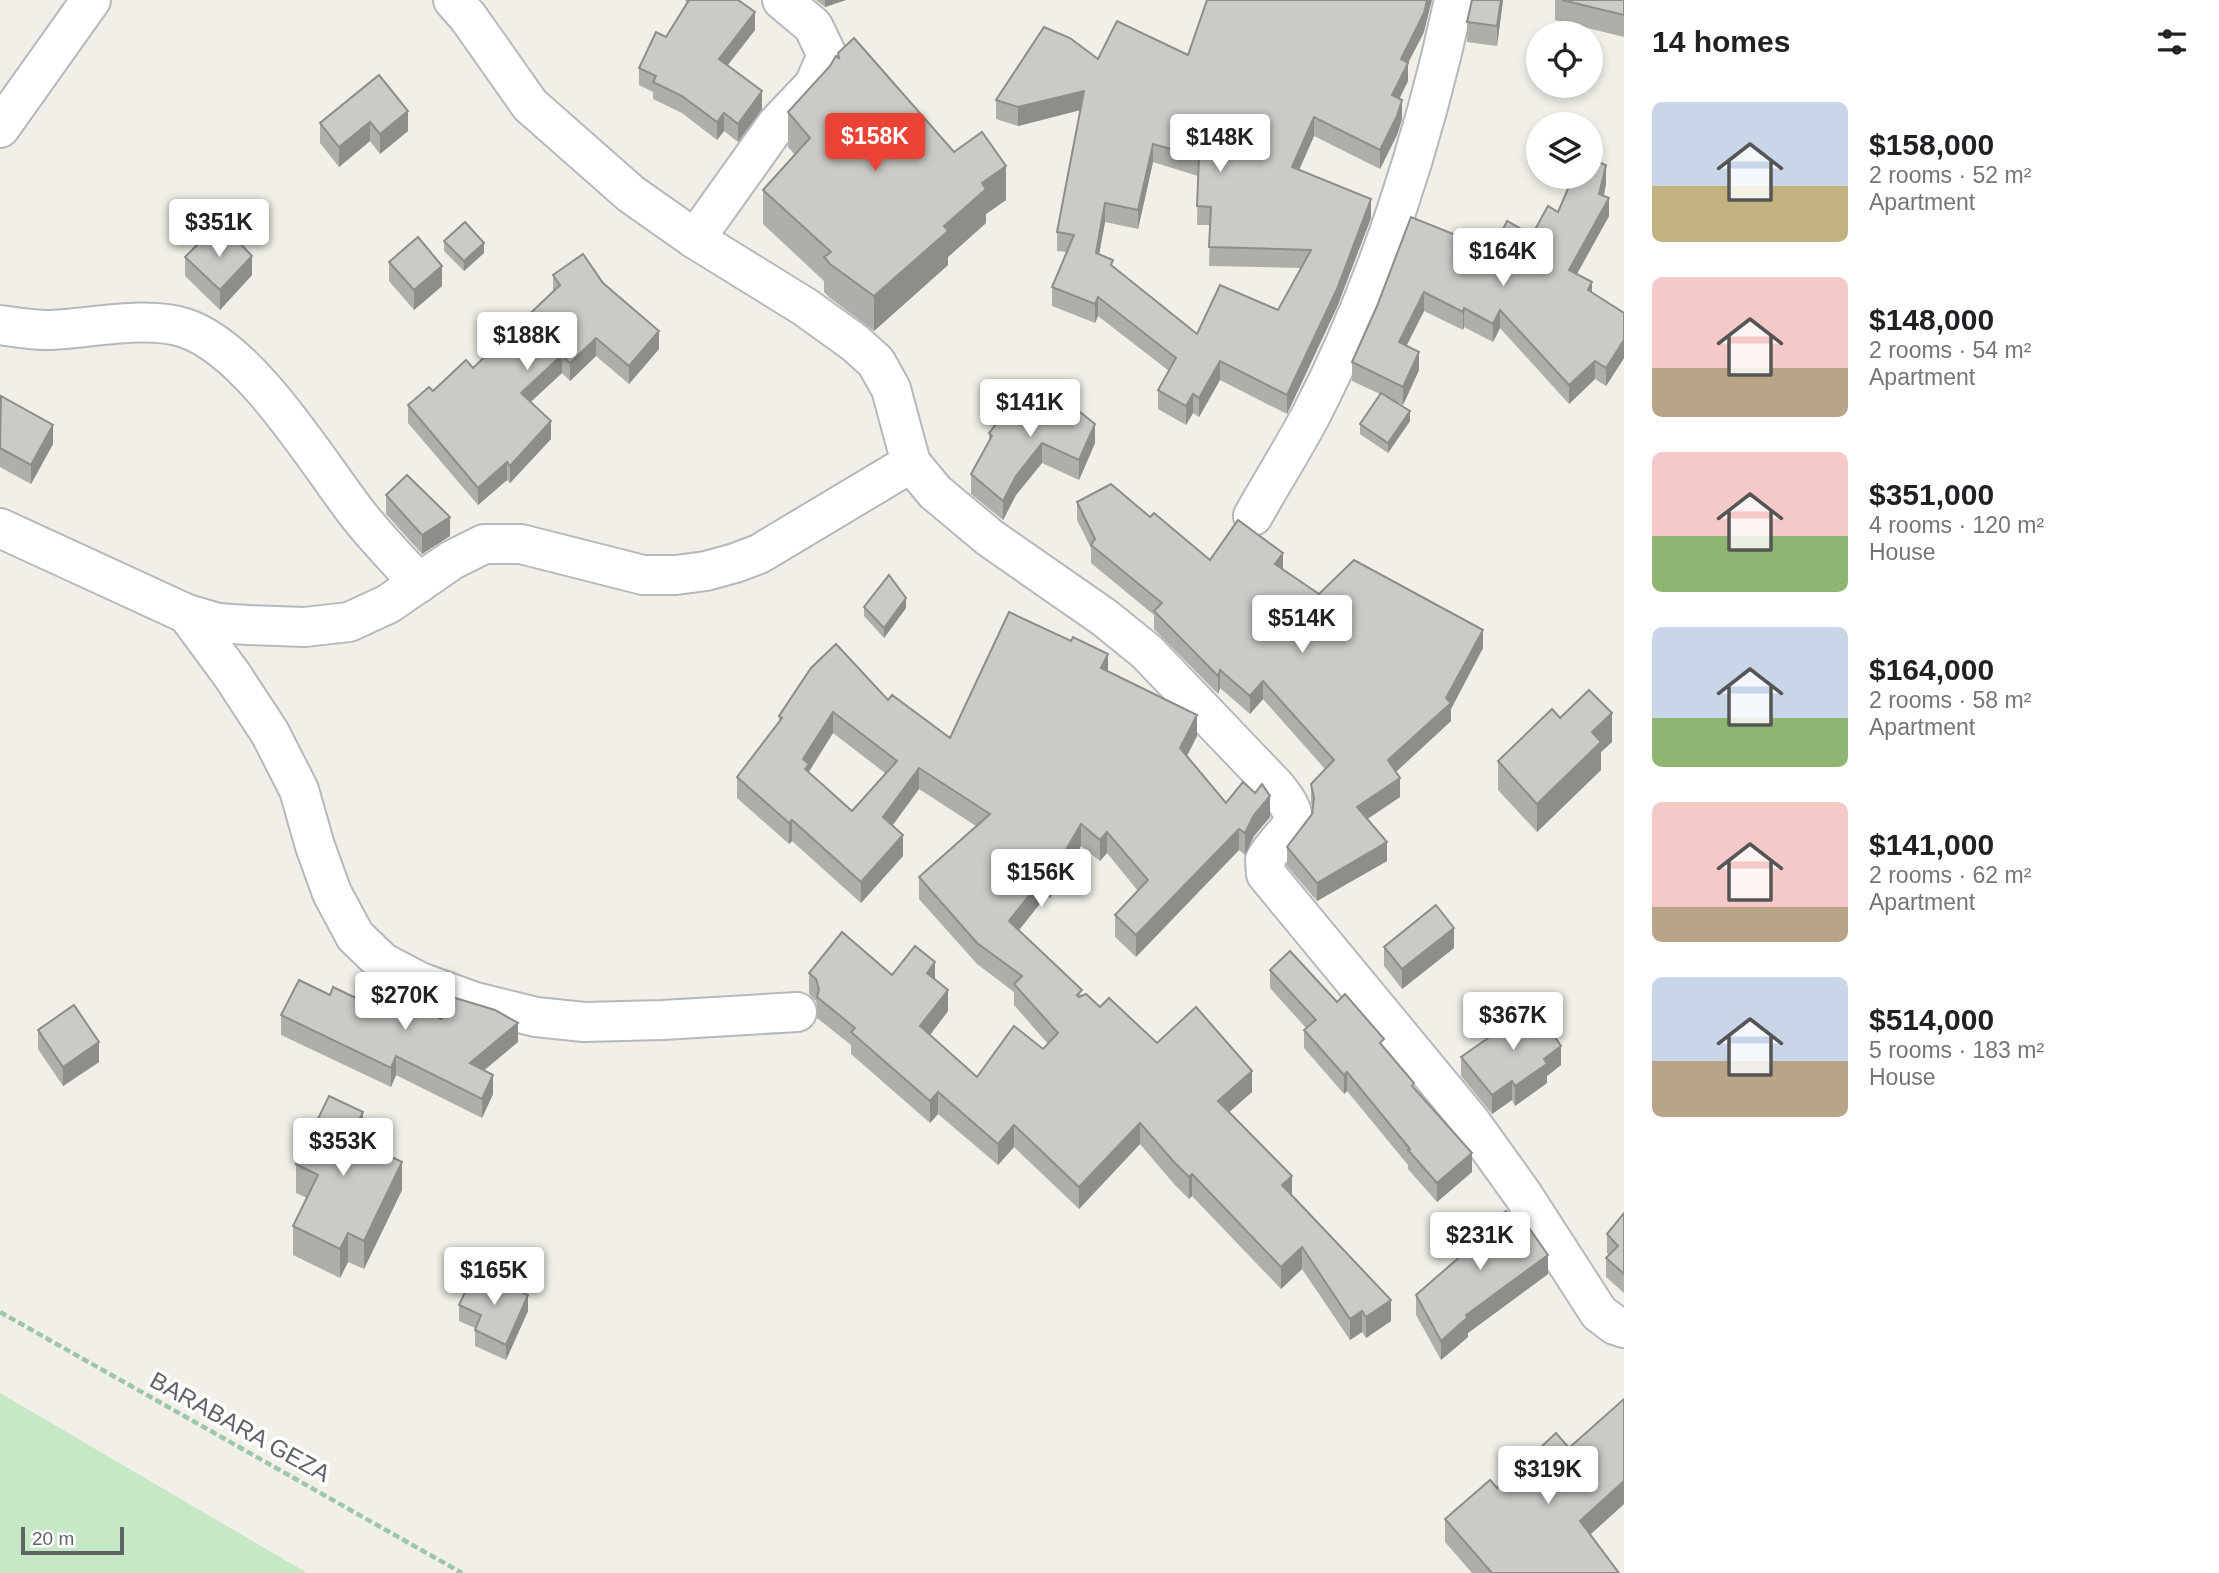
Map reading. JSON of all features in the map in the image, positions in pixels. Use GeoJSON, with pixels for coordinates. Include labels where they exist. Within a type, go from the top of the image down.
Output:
{"type":"FeatureCollection","features":[{"type":"Feature","properties":{"kind":"street"},"geometry":{"type":"LineString","coordinates":[[0,128],[91,0]]}},
{"type":"Feature","properties":{"kind":"street"},"geometry":{"type":"LineString","coordinates":[[453,0],[530,105],[631,194],[695,239],[805,307],[876,362],[891,390],[911,463],[934,492],[990,538],[1105,618],[1147,652],[1244,752],[1289,803],[1293,817],[1289,828],[1265,860],[1266,874],[1470,1121],[1523,1195],[1599,1313],[1624,1328]]}},
{"type":"Feature","properties":{"kind":"street"},"geometry":{"type":"LineString","coordinates":[[695,239],[777,124],[814,85],[827,55],[813,26],[782,0]]}},
{"type":"Feature","properties":{"kind":"street"},"geometry":{"type":"LineString","coordinates":[[1253,516],[1311,415],[1345,342],[1371,276],[1420,133],[1454,0]]}},
{"type":"Feature","properties":{"kind":"street"},"geometry":{"type":"LineString","coordinates":[[0,325],[46,330],[148,324],[183,327],[205,337],[226,351],[251,375],[358,514],[419,583]]}},
{"type":"Feature","properties":{"kind":"street"},"geometry":{"type":"LineString","coordinates":[[0,528],[187,614],[218,623],[305,627],[349,622],[388,604],[452,560],[484,544],[521,544],[643,575],[676,575],[726,566],[759,554],[911,463]]}},
{"type":"Feature","properties":{"kind":"street"},"geometry":{"type":"LineString","coordinates":[[187,614],[270,733],[299,790],[332,893],[355,936],[382,962],[420,982],[475,1002],[536,1017],[584,1022],[797,1012]]}},
{"type":"Feature","properties":{"kind":"path","name":"BARABARA GEZA"},"geometry":{"type":"LineString","coordinates":[[0,1312],[462,1573]]}},
{"type":"Feature","properties":{"kind":"green space"},"geometry":{"type":"Polygon","coordinates":[[[0,1393],[307,1573],[0,1573],[0,1393]]]}},
{"type":"Feature","properties":{"kind":"building"},"geometry":{"type":"Polygon","coordinates":[[[689,0],[738,0],[755,12],[719,59],[762,91],[738,124],[724,113],[717,122],[682,96],[653,82],[656,76],[639,68],[656,32],[666,37],[689,0]]]}},
{"type":"Feature","properties":{"kind":"building"},"geometry":{"type":"Polygon","coordinates":[[[1207,0],[1427,0],[1424,13],[1401,59],[1408,63],[1392,95],[1402,100],[1380,150],[1314,117],[1292,167],[1371,199],[1337,289],[1287,395],[1220,361],[1199,398],[1193,394],[1186,406],[1158,390],[1176,358],[1098,297],[1095,304],[1052,287],[1074,235],[1057,232],[1084,91],[1018,107],[996,100],[1044,27],[1070,38],[1098,59],[1117,21],[1188,55],[1207,0]],[[1153,144],[1138,210],[1105,203],[1096,253],[1113,260],[1111,265],[1197,334],[1220,285],[1278,310],[1311,250],[1209,247],[1211,207],[1197,206],[1199,157],[1153,144]]]}},
{"type":"Feature","properties":{"kind":"building"},"geometry":{"type":"Polygon","coordinates":[[[1472,0],[1501,0],[1497,26],[1467,22],[1472,0]]]}},
{"type":"Feature","properties":{"kind":"building"},"geometry":{"type":"Polygon","coordinates":[[[1562,0],[1624,0],[1624,15],[1562,0]]]}},
{"type":"Feature","properties":{"kind":"building"},"geometry":{"type":"Polygon","coordinates":[[[854,38],[954,152],[982,132],[1006,166],[982,183],[986,189],[944,226],[948,231],[874,296],[830,264],[824,257],[831,252],[763,190],[810,138],[788,112],[836,56],[839,58],[838,53],[854,38]]]}},
{"type":"Feature","properties":{"kind":"building"},"geometry":{"type":"Polygon","coordinates":[[[379,75],[408,111],[380,134],[370,122],[339,147],[320,123],[379,75]]]}},
{"type":"Feature","properties":{"kind":"building"},"geometry":{"type":"Polygon","coordinates":[[[1568,189],[1600,189],[1599,194],[1609,198],[1569,270],[1592,282],[1588,290],[1624,313],[1624,340],[1606,368],[1595,361],[1569,385],[1500,310],[1493,324],[1464,308],[1463,312],[1424,292],[1399,342],[1419,352],[1403,387],[1352,362],[1411,217],[1493,250],[1507,221],[1532,235],[1548,206],[1558,212],[1568,189]]]}},
{"type":"Feature","properties":{"kind":"building"},"geometry":{"type":"Polygon","coordinates":[[[465,222],[484,243],[464,261],[444,241],[465,222]]]}},
{"type":"Feature","properties":{"kind":"building"},"geometry":{"type":"Polygon","coordinates":[[[210,232],[225,246],[234,237],[252,256],[220,290],[185,257],[210,232]]]}},
{"type":"Feature","properties":{"kind":"building"},"geometry":{"type":"Polygon","coordinates":[[[418,237],[442,266],[414,290],[389,262],[418,237]]]}},
{"type":"Feature","properties":{"kind":"building"},"geometry":{"type":"Polygon","coordinates":[[[583,254],[603,283],[659,331],[629,366],[596,338],[570,363],[562,355],[521,393],[551,421],[510,466],[507,462],[478,488],[408,405],[429,387],[433,391],[466,360],[473,368],[560,285],[553,275],[583,254]]]}},
{"type":"Feature","properties":{"kind":"building"},"geometry":{"type":"Polygon","coordinates":[[[1050,388],[1095,424],[1079,460],[1042,443],[1016,476],[1003,501],[971,474],[992,436],[989,433],[1018,397],[1033,409],[1050,388]]]}},
{"type":"Feature","properties":{"kind":"building"},"geometry":{"type":"Polygon","coordinates":[[[1381,393],[1410,411],[1388,443],[1360,424],[1381,393]]]}},
{"type":"Feature","properties":{"kind":"building"},"geometry":{"type":"Polygon","coordinates":[[[1,396],[53,425],[31,465],[0,448],[1,396]]]}},
{"type":"Feature","properties":{"kind":"building"},"geometry":{"type":"Polygon","coordinates":[[[407,475],[450,517],[422,535],[386,495],[407,475]]]}},
{"type":"Feature","properties":{"kind":"building"},"geometry":{"type":"Polygon","coordinates":[[[1111,484],[1150,517],[1154,513],[1210,560],[1238,520],[1283,553],[1275,564],[1319,594],[1354,560],[1483,630],[1446,698],[1451,703],[1388,760],[1400,778],[1357,807],[1387,842],[1317,883],[1287,847],[1312,814],[1314,798],[1311,784],[1334,760],[1263,681],[1250,696],[1220,670],[1218,676],[1154,611],[1162,603],[1091,545],[1095,539],[1077,502],[1111,484]]]}},
{"type":"Feature","properties":{"kind":"building"},"geometry":{"type":"Polygon","coordinates":[[[889,575],[906,598],[884,628],[864,607],[889,575]]]}},
{"type":"Feature","properties":{"kind":"building"},"geometry":{"type":"Polygon","coordinates":[[[1009,612],[1071,641],[1073,637],[1108,654],[1101,668],[1197,715],[1180,748],[1226,803],[1243,782],[1255,793],[1262,784],[1270,796],[1254,815],[1245,833],[1239,829],[1136,935],[1115,915],[1148,880],[1107,832],[1100,840],[1081,824],[1050,877],[1046,874],[1009,921],[1082,990],[1077,995],[1079,997],[1086,994],[1100,1007],[1109,998],[1157,1043],[1196,1007],[1252,1071],[1218,1101],[1292,1176],[1282,1185],[1391,1300],[1366,1317],[1362,1311],[1350,1319],[1302,1247],[1281,1267],[1192,1174],[1189,1177],[1174,1162],[1140,1123],[1079,1187],[1014,1125],[998,1144],[938,1092],[930,1101],[851,1032],[855,1028],[817,997],[819,989],[816,979],[809,973],[842,932],[892,975],[915,946],[935,962],[927,973],[948,990],[920,1026],[977,1077],[1014,1026],[1043,1049],[1058,1033],[1014,984],[1022,976],[977,943],[919,877],[990,814],[919,768],[883,817],[903,835],[861,882],[792,820],[789,823],[737,777],[782,718],[779,716],[811,668],[836,644],[888,700],[892,695],[950,738],[1009,612]],[[833,712],[803,759],[809,764],[805,769],[852,811],[897,761],[833,712]]]}},
{"type":"Feature","properties":{"kind":"building"},"geometry":{"type":"Polygon","coordinates":[[[1589,690],[1612,713],[1592,732],[1601,742],[1537,804],[1498,761],[1552,709],[1560,718],[1589,690]]]}},
{"type":"Feature","properties":{"kind":"building"},"geometry":{"type":"Polygon","coordinates":[[[1436,905],[1454,928],[1402,969],[1384,947],[1436,905]]]}},
{"type":"Feature","properties":{"kind":"building"},"geometry":{"type":"Polygon","coordinates":[[[1290,951],[1337,1002],[1345,994],[1384,1039],[1380,1043],[1414,1083],[1412,1086],[1472,1153],[1437,1183],[1347,1072],[1344,1075],[1304,1030],[1316,1020],[1270,970],[1290,951]]]}},
{"type":"Feature","properties":{"kind":"building"},"geometry":{"type":"Polygon","coordinates":[[[299,980],[330,995],[333,987],[362,1001],[365,996],[377,1001],[382,991],[441,1019],[452,997],[495,1010],[518,1023],[470,1063],[493,1075],[482,1099],[396,1056],[391,1068],[281,1015],[299,980]]]}},
{"type":"Feature","properties":{"kind":"building"},"geometry":{"type":"Polygon","coordinates":[[[74,1005],[99,1042],[63,1067],[38,1030],[74,1005]]]}},
{"type":"Feature","properties":{"kind":"building"},"geometry":{"type":"Polygon","coordinates":[[[1534,1006],[1561,1046],[1544,1059],[1547,1064],[1515,1086],[1512,1081],[1492,1095],[1461,1057],[1534,1006]]]}},
{"type":"Feature","properties":{"kind":"building"},"geometry":{"type":"Polygon","coordinates":[[[329,1096],[363,1112],[351,1137],[402,1162],[364,1241],[348,1233],[340,1249],[293,1226],[318,1175],[296,1164],[329,1096]]]}},
{"type":"Feature","properties":{"kind":"building"},"geometry":{"type":"Polygon","coordinates":[[[1506,1211],[1515,1224],[1522,1218],[1548,1255],[1466,1315],[1468,1317],[1441,1341],[1416,1295],[1471,1247],[1466,1240],[1506,1211]]]}},
{"type":"Feature","properties":{"kind":"building"},"geometry":{"type":"Polygon","coordinates":[[[1624,1213],[1624,1274],[1606,1258],[1618,1246],[1607,1234],[1624,1213]]]}},
{"type":"Feature","properties":{"kind":"building"},"geometry":{"type":"Polygon","coordinates":[[[474,1273],[528,1295],[506,1345],[475,1330],[481,1315],[459,1305],[474,1273]]]}},
{"type":"Feature","properties":{"kind":"building"},"geometry":{"type":"Polygon","coordinates":[[[1624,1399],[1624,1481],[1580,1521],[1619,1573],[1492,1573],[1445,1519],[1490,1480],[1497,1488],[1556,1433],[1569,1448],[1624,1399]]]}}]}
